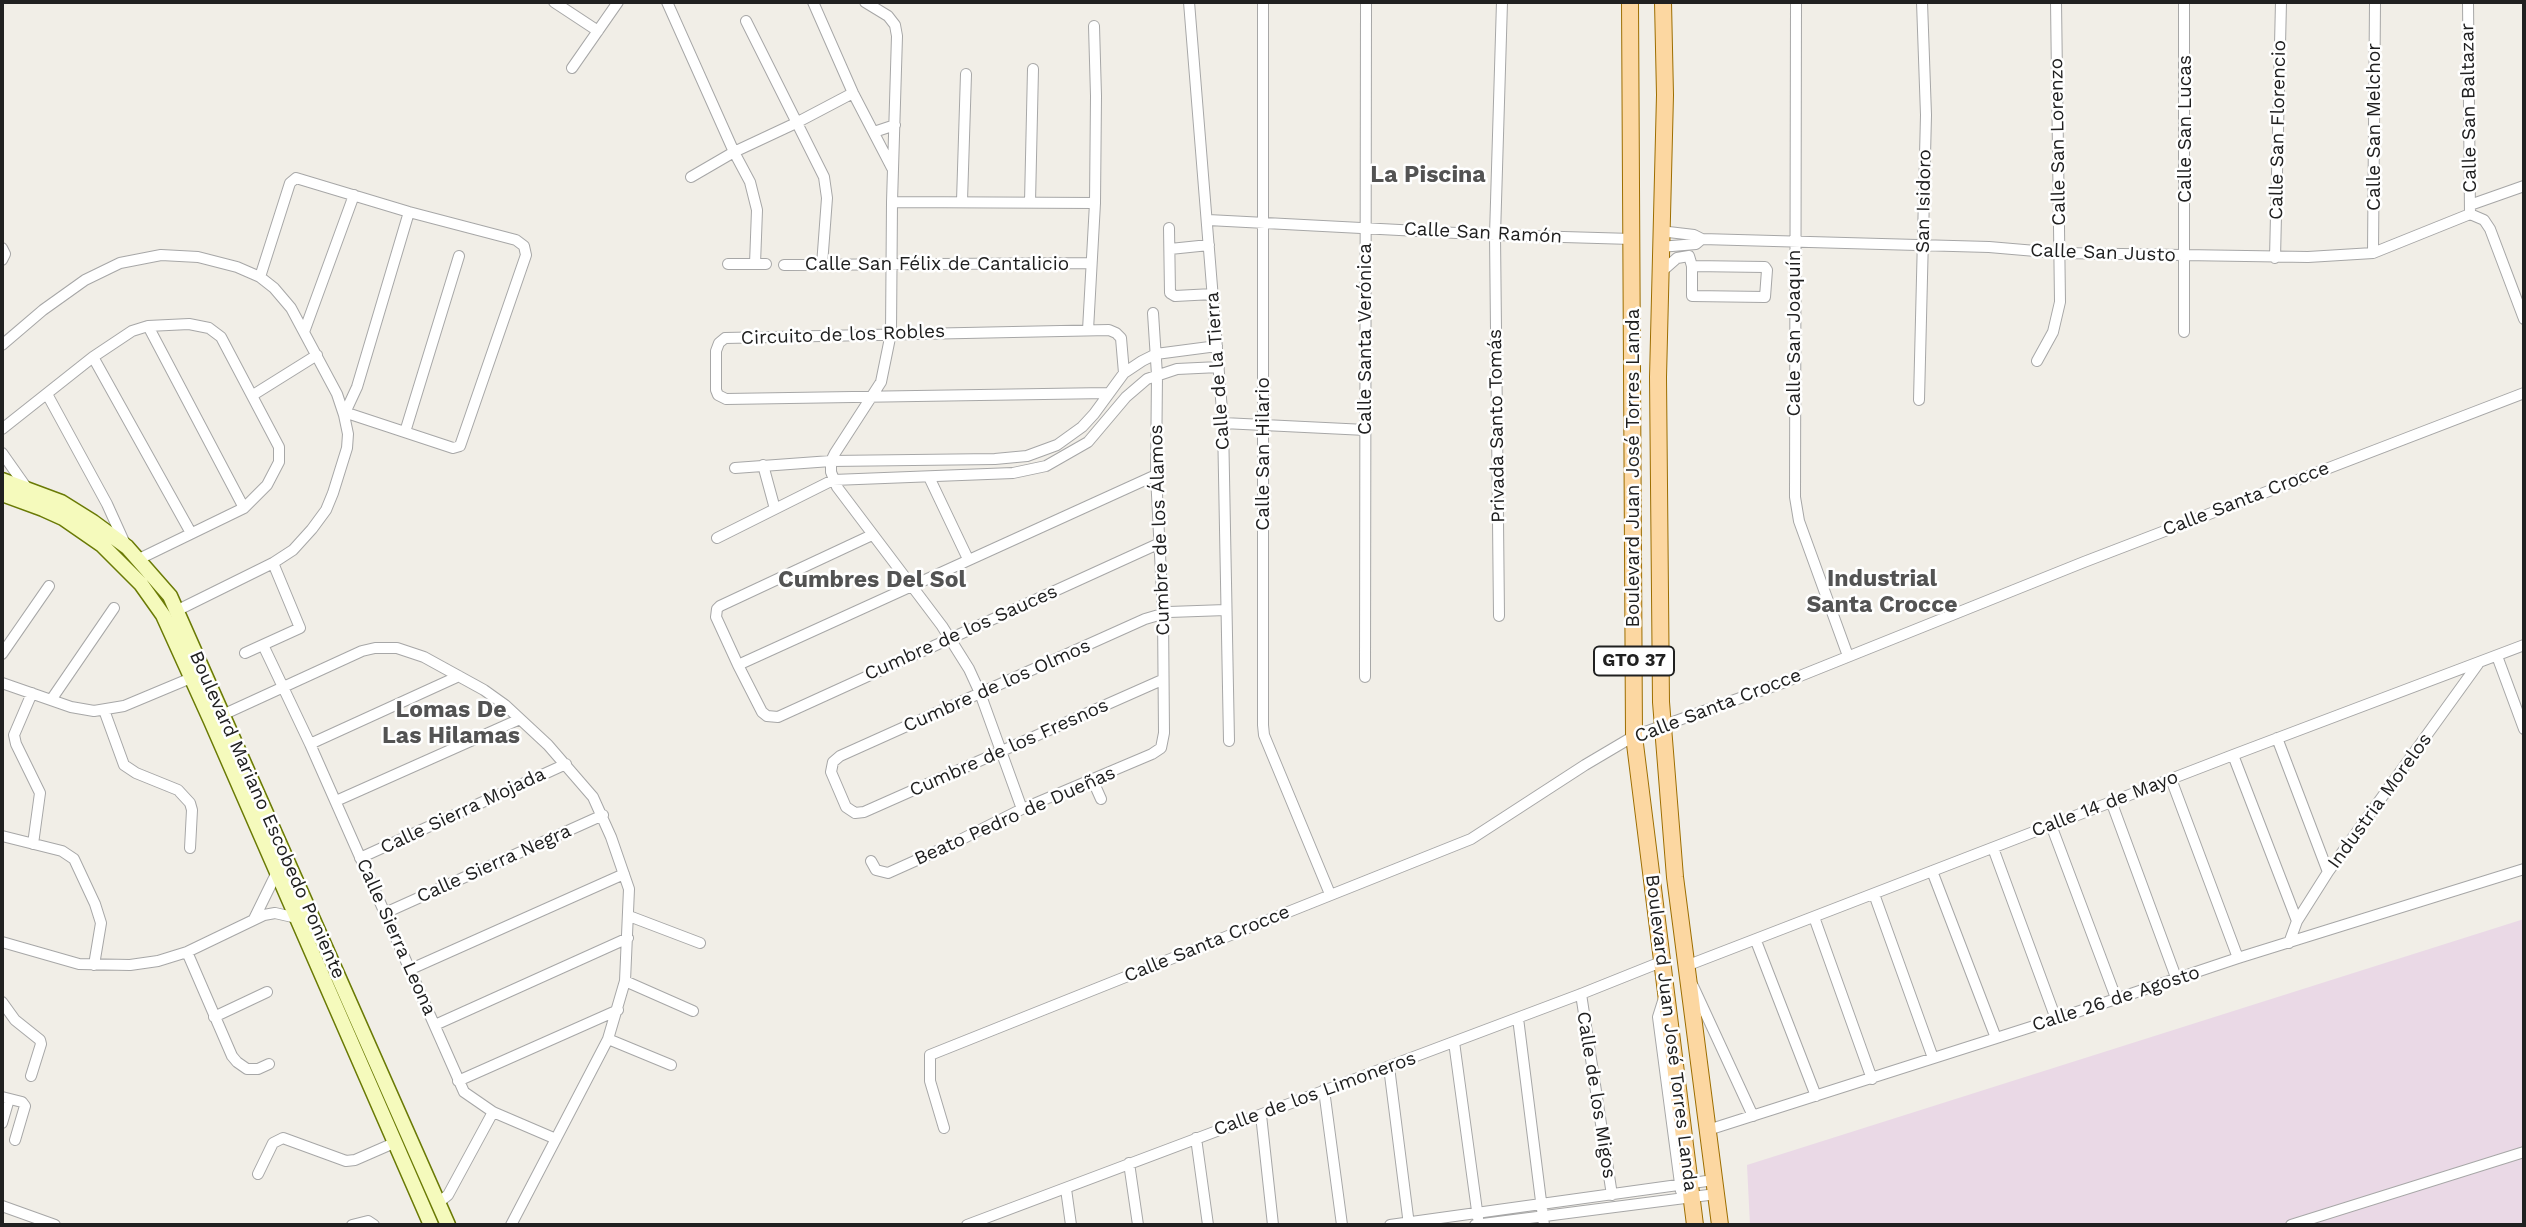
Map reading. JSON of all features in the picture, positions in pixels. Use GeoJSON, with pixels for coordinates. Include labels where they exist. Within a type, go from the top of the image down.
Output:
{"type":"FeatureCollection","features":[{"type":"Feature","properties":{"kind":"main road","name":"Boulevard Juan José Torres Landa"},"geometry":{"type":"LineString","coordinates":[[1630,2],[1634,736],[1666,995],[1686,1191],[1695,1225]]}},
{"type":"Feature","properties":{"kind":"main road","name":"Boulevard Juan José Torres Landa"},"geometry":{"type":"LineString","coordinates":[[1663,2],[1665,95],[1660,239],[1658,490],[1662,728],[1675,877],[1720,1225]]}},
{"type":"Feature","properties":{"kind":"street"},"geometry":{"type":"LineString","coordinates":[[554,2],[598,31]]}},
{"type":"Feature","properties":{"kind":"street"},"geometry":{"type":"LineString","coordinates":[[572,68],[618,2]]}},
{"type":"Feature","properties":{"kind":"street"},"geometry":{"type":"LineString","coordinates":[[667,2],[750,182],[756,201],[760,264],[728,264]]}},
{"type":"Feature","properties":{"kind":"street"},"geometry":{"type":"LineString","coordinates":[[813,2],[853,93],[893,170]]}},
{"type":"Feature","properties":{"kind":"street"},"geometry":{"type":"LineString","coordinates":[[865,2],[888,16],[895,25],[897,36],[891,333],[886,367],[874,395],[831,461],[833,480],[950,637],[981,693],[1022,809]]}},
{"type":"Feature","properties":{"kind":"street","name":"Calle de la Tierra"},"geometry":{"type":"LineString","coordinates":[[1189,2],[1223,424],[1228,741]]}},
{"type":"Feature","properties":{"kind":"street","name":"Calle San Hilario"},"geometry":{"type":"LineString","coordinates":[[1264,2],[1263,725],[1264,734],[1329,894]]}},
{"type":"Feature","properties":{"kind":"street","name":"Calle Santa Verónica"},"geometry":{"type":"LineString","coordinates":[[1364,677],[1366,2]]}},
{"type":"Feature","properties":{"kind":"street","name":"Privada Santo Tomás"},"geometry":{"type":"LineString","coordinates":[[1499,616],[1494,235],[1502,2]]}},
{"type":"Feature","properties":{"kind":"street","name":"Calle San Joaquín"},"geometry":{"type":"LineString","coordinates":[[1796,2],[1796,509],[1847,656]]}},
{"type":"Feature","properties":{"kind":"street","name":"San Isidoro"},"geometry":{"type":"LineString","coordinates":[[1919,400],[1926,115],[1922,2]]}},
{"type":"Feature","properties":{"kind":"street","name":"Calle San Lorenzo"},"geometry":{"type":"LineString","coordinates":[[2037,360],[2053,332],[2059,314],[2056,2]]}},
{"type":"Feature","properties":{"kind":"street","name":"Calle San Lucas"},"geometry":{"type":"LineString","coordinates":[[2184,332],[2185,2]]}},
{"type":"Feature","properties":{"kind":"street","name":"Calle San Florencio"},"geometry":{"type":"LineString","coordinates":[[2275,258],[2281,2]]}},
{"type":"Feature","properties":{"kind":"street","name":"Calle San Melchor"},"geometry":{"type":"LineString","coordinates":[[2373,253],[2375,2]]}},
{"type":"Feature","properties":{"kind":"street","name":"Calle San Baltazar"},"geometry":{"type":"LineString","coordinates":[[2468,2],[2470,209]]}},
{"type":"Feature","properties":{"kind":"street"},"geometry":{"type":"LineString","coordinates":[[747,20],[796,123],[819,164],[826,188],[822,265]]}},
{"type":"Feature","properties":{"kind":"street"},"geometry":{"type":"LineString","coordinates":[[1088,330],[1095,203],[1094,26]]}},
{"type":"Feature","properties":{"kind":"street"},"geometry":{"type":"LineString","coordinates":[[1030,202],[1033,69]]}},
{"type":"Feature","properties":{"kind":"street"},"geometry":{"type":"LineString","coordinates":[[962,201],[966,74]]}},
{"type":"Feature","properties":{"kind":"street"},"geometry":{"type":"LineString","coordinates":[[691,177],[734,152],[853,93]]}},
{"type":"Feature","properties":{"kind":"street"},"geometry":{"type":"LineString","coordinates":[[874,132],[895,125]]}},
{"type":"Feature","properties":{"kind":"street"},"geometry":{"type":"LineString","coordinates":[[260,276],[292,179],[299,178],[409,212],[516,240],[524,246],[526,255],[463,443],[453,448],[345,414]]}},
{"type":"Feature","properties":{"kind":"street","name":"Calle San Justo"},"geometry":{"type":"LineString","coordinates":[[1660,239],[1694,235],[1702,239],[1989,247],[2059,253],[2275,258],[2373,253],[2402,243],[2524,186]]}},
{"type":"Feature","properties":{"kind":"street"},"geometry":{"type":"LineString","coordinates":[[304,332],[354,195]]}},
{"type":"Feature","properties":{"kind":"street"},"geometry":{"type":"LineString","coordinates":[[892,202],[1095,203]]}},
{"type":"Feature","properties":{"kind":"street"},"geometry":{"type":"LineString","coordinates":[[2470,209],[2484,220],[2490,229],[2524,319]]}},
{"type":"Feature","properties":{"kind":"street"},"geometry":{"type":"LineString","coordinates":[[345,414],[357,387],[409,212]]}},
{"type":"Feature","properties":{"kind":"street","name":"Calle San Ramón"},"geometry":{"type":"LineString","coordinates":[[1208,220],[1494,235],[1632,239]]}},
{"type":"Feature","properties":{"kind":"street"},"geometry":{"type":"LineString","coordinates":[[1170,228],[1169,289],[1172,295],[1213,294]]}},
{"type":"Feature","properties":{"kind":"street","name":"Calle San Justo"},"geometry":{"type":"LineString","coordinates":[[1660,239],[1696,244],[1702,239]]}},
{"type":"Feature","properties":{"kind":"street"},"geometry":{"type":"LineString","coordinates":[[1170,249],[1209,245]]}},
{"type":"Feature","properties":{"kind":"street"},"geometry":{"type":"LineString","coordinates":[[2,345],[85,279],[140,258],[180,255],[237,267],[260,276],[284,299],[317,355],[345,414],[348,434],[339,477],[326,510],[302,541],[273,563],[178,610]]}},
{"type":"Feature","properties":{"kind":"street"},"geometry":{"type":"LineString","coordinates":[[405,432],[459,256]]}},
{"type":"Feature","properties":{"kind":"street"},"geometry":{"type":"LineString","coordinates":[[1660,273],[1677,258],[1689,256],[1692,266],[1692,296],[1765,298],[1765,267],[1692,266]]}},
{"type":"Feature","properties":{"kind":"street","name":"Calle San Félix de Cantalicio"},"geometry":{"type":"LineString","coordinates":[[783,265],[1091,263]]}},
{"type":"Feature","properties":{"kind":"street","name":"Cumbre de los Álamos"},"geometry":{"type":"LineString","coordinates":[[1153,313],[1157,375],[1156,475],[1163,614],[1164,733],[1161,747]]}},
{"type":"Feature","properties":{"kind":"street"},"geometry":{"type":"LineString","coordinates":[[2,429],[117,340],[148,326],[188,324],[215,332],[221,337],[279,447],[280,456],[275,472],[267,485],[244,508],[139,559]]}},
{"type":"Feature","properties":{"kind":"street"},"geometry":{"type":"LineString","coordinates":[[148,326],[244,508]]}},
{"type":"Feature","properties":{"kind":"street","name":"Circuito de los Robles"},"geometry":{"type":"LineString","coordinates":[[1107,393],[721,397],[716,390],[717,347],[725,338],[1088,330],[1116,333],[1121,338],[1124,373]]}},
{"type":"Feature","properties":{"kind":"street"},"geometry":{"type":"LineString","coordinates":[[735,468],[831,461],[995,459],[1027,456],[1057,445],[1082,427],[1124,373],[1156,354],[1217,346]]}},
{"type":"Feature","properties":{"kind":"street"},"geometry":{"type":"LineString","coordinates":[[253,395],[317,355]]}},
{"type":"Feature","properties":{"kind":"street"},"geometry":{"type":"LineString","coordinates":[[93,357],[191,533]]}},
{"type":"Feature","properties":{"kind":"street"},"geometry":{"type":"LineString","coordinates":[[717,538],[833,480],[1023,472],[1057,461],[1088,442],[1126,397],[1147,379],[1178,369],[1219,367]]}},
{"type":"Feature","properties":{"kind":"street","name":"Calle Santa Crocce"},"geometry":{"type":"LineString","coordinates":[[944,1128],[930,1081],[930,1055],[1471,839],[1634,736],[1785,682],[2359,455],[2524,393]]}},
{"type":"Feature","properties":{"kind":"street"},"geometry":{"type":"LineString","coordinates":[[47,394],[127,547]]}},
{"type":"Feature","properties":{"kind":"street"},"geometry":{"type":"LineString","coordinates":[[1223,424],[1366,430]]}},
{"type":"Feature","properties":{"kind":"street"},"geometry":{"type":"LineString","coordinates":[[2,453],[26,487]]}},
{"type":"Feature","properties":{"kind":"street"},"geometry":{"type":"LineString","coordinates":[[763,465],[775,509]]}},
{"type":"Feature","properties":{"kind":"street"},"geometry":{"type":"LineString","coordinates":[[872,535],[720,606],[716,617],[738,665],[1156,475]]}},
{"type":"Feature","properties":{"kind":"street"},"geometry":{"type":"LineString","coordinates":[[929,477],[968,559]]}},
{"type":"Feature","properties":{"kind":"street","name":"Boulevard Mariano Escobedo Poniente"},"geometry":{"type":"LineString","coordinates":[[2,480],[26,487],[78,511],[127,547],[160,582],[178,610],[217,718],[297,918],[448,1225]]}},
{"type":"Feature","properties":{"kind":"street","name":"Boulevard Mariano Escobedo Poniente"},"geometry":{"type":"LineString","coordinates":[[2,494],[63,518],[102,545],[154,600],[191,678],[217,718],[365,1058],[394,1143],[431,1225]]}},
{"type":"Feature","properties":{"kind":"street","name":"Cumbre de los Sauces"},"geometry":{"type":"LineString","coordinates":[[738,665],[762,712],[767,716],[778,717],[1160,543]]}},
{"type":"Feature","properties":{"kind":"street"},"geometry":{"type":"LineString","coordinates":[[245,653],[300,628],[273,563]]}},
{"type":"Feature","properties":{"kind":"street"},"geometry":{"type":"LineString","coordinates":[[2,654],[48,586]]}},
{"type":"Feature","properties":{"kind":"street"},"geometry":{"type":"LineString","coordinates":[[51,700],[114,608]]}},
{"type":"Feature","properties":{"kind":"street","name":"Cumbre de los Olmos"},"geometry":{"type":"LineString","coordinates":[[855,813],[846,807],[831,772],[832,762],[840,756],[1145,619],[1163,614],[1226,610]]}},
{"type":"Feature","properties":{"kind":"street","name":"Calle Sierra Leona"},"geometry":{"type":"LineString","coordinates":[[263,645],[411,969],[458,1081],[468,1096],[493,1112],[556,1139]]}},
{"type":"Feature","properties":{"kind":"street","name":"Calle 14 de Mayo"},"geometry":{"type":"LineString","coordinates":[[1687,970],[1932,871],[2524,645]]}},
{"type":"Feature","properties":{"kind":"street"},"geometry":{"type":"LineString","coordinates":[[217,718],[362,651],[375,648],[409,651],[484,691],[520,719],[566,764],[593,797],[603,815],[629,889],[625,981],[608,1039],[510,1225]]}},
{"type":"Feature","properties":{"kind":"street"},"geometry":{"type":"LineString","coordinates":[[2497,656],[2524,729]]}},
{"type":"Feature","properties":{"kind":"street","name":"Industria Morelos"},"geometry":{"type":"LineString","coordinates":[[2289,943],[2297,920],[2328,873],[2479,664]]}},
{"type":"Feature","properties":{"kind":"street"},"geometry":{"type":"LineString","coordinates":[[310,744],[459,676]]}},
{"type":"Feature","properties":{"kind":"street"},"geometry":{"type":"LineString","coordinates":[[2,682],[83,709],[104,710],[124,706],[191,678]]}},
{"type":"Feature","properties":{"kind":"street","name":"Cumbre de los Fresnos"},"geometry":{"type":"LineString","coordinates":[[855,813],[864,812],[1162,680]]}},
{"type":"Feature","properties":{"kind":"street"},"geometry":{"type":"LineString","coordinates":[[32,693],[14,734],[16,744],[40,793],[33,844]]}},
{"type":"Feature","properties":{"kind":"street"},"geometry":{"type":"LineString","coordinates":[[104,710],[124,765],[136,773],[178,790],[190,803],[190,848]]}},
{"type":"Feature","properties":{"kind":"street"},"geometry":{"type":"LineString","coordinates":[[335,801],[520,719]]}},
{"type":"Feature","properties":{"kind":"street"},"geometry":{"type":"LineString","coordinates":[[2277,738],[2328,873]]}},
{"type":"Feature","properties":{"kind":"street","name":"Beato Pedro de Dueñas"},"geometry":{"type":"LineString","coordinates":[[871,861],[876,870],[888,873],[1022,809],[1152,754],[1161,747]]}},
{"type":"Feature","properties":{"kind":"street"},"geometry":{"type":"LineString","coordinates":[[2233,755],[2297,920]]}},
{"type":"Feature","properties":{"kind":"street","name":"Calle Sierra Mojada"},"geometry":{"type":"LineString","coordinates":[[360,858],[566,764]]}},
{"type":"Feature","properties":{"kind":"street"},"geometry":{"type":"LineString","coordinates":[[2171,779],[2238,958]]}},
{"type":"Feature","properties":{"kind":"street"},"geometry":{"type":"LineString","coordinates":[[1093,781],[1101,799]]}},
{"type":"Feature","properties":{"kind":"street"},"geometry":{"type":"LineString","coordinates":[[2111,802],[2177,979]]}},
{"type":"Feature","properties":{"kind":"street","name":"Calle Sierra Negra"},"geometry":{"type":"LineString","coordinates":[[385,913],[603,815]]}},
{"type":"Feature","properties":{"kind":"street"},"geometry":{"type":"LineString","coordinates":[[2051,825],[2116,998]]}},
{"type":"Feature","properties":{"kind":"street"},"geometry":{"type":"LineString","coordinates":[[2,836],[62,851],[79,866],[101,923],[94,965]]}},
{"type":"Feature","properties":{"kind":"street"},"geometry":{"type":"LineString","coordinates":[[1993,848],[2056,1019]]}},
{"type":"Feature","properties":{"kind":"street","name":"Calle 26 de Agosto"},"geometry":{"type":"LineString","coordinates":[[1708,1130],[1872,1079],[2238,958],[2524,869]]}},
{"type":"Feature","properties":{"kind":"street"},"geometry":{"type":"LineString","coordinates":[[1932,871],[1996,1038]]}},
{"type":"Feature","properties":{"kind":"street"},"geometry":{"type":"LineString","coordinates":[[254,920],[277,872]]}},
{"type":"Feature","properties":{"kind":"street"},"geometry":{"type":"LineString","coordinates":[[411,969],[624,874]]}},
{"type":"Feature","properties":{"kind":"street"},"geometry":{"type":"LineString","coordinates":[[1874,894],[1933,1058]]}},
{"type":"Feature","properties":{"kind":"street"},"geometry":{"type":"LineString","coordinates":[[2,942],[61,960],[94,965],[145,963],[187,952],[254,920],[275,913],[297,918]]}},
{"type":"Feature","properties":{"kind":"street"},"geometry":{"type":"LineString","coordinates":[[629,916],[700,943]]}},
{"type":"Feature","properties":{"kind":"street"},"geometry":{"type":"LineString","coordinates":[[1814,917],[1872,1079]]}},
{"type":"Feature","properties":{"kind":"street"},"geometry":{"type":"LineString","coordinates":[[435,1025],[628,939]]}},
{"type":"Feature","properties":{"kind":"street"},"geometry":{"type":"LineString","coordinates":[[1756,940],[1815,1096]]}},
{"type":"Feature","properties":{"kind":"street"},"geometry":{"type":"LineString","coordinates":[[187,952],[214,1017],[237,1062],[253,1069],[269,1064]]}},
{"type":"Feature","properties":{"kind":"street","name":"Calle de los Limoneros"},"geometry":{"type":"LineString","coordinates":[[967,1225],[1581,995],[1661,962]]}},
{"type":"Feature","properties":{"kind":"street"},"geometry":{"type":"LineString","coordinates":[[1687,970],[1753,1116]]}},
{"type":"Feature","properties":{"kind":"street"},"geometry":{"type":"LineString","coordinates":[[625,981],[693,1011]]}},
{"type":"Feature","properties":{"kind":"street"},"geometry":{"type":"LineString","coordinates":[[214,1017],[267,992]]}},
{"type":"Feature","properties":{"kind":"street","name":"Calle de los Migos"},"geometry":{"type":"LineString","coordinates":[[1581,995],[1612,1195]]}},
{"type":"Feature","properties":{"kind":"street"},"geometry":{"type":"LineString","coordinates":[[2,1002],[15,1020],[40,1040],[31,1076]]}},
{"type":"Feature","properties":{"kind":"street"},"geometry":{"type":"LineString","coordinates":[[458,1081],[618,1010]]}},
{"type":"Feature","properties":{"kind":"street"},"geometry":{"type":"LineString","coordinates":[[1518,1018],[1543,1215]]}},
{"type":"Feature","properties":{"kind":"street"},"geometry":{"type":"LineString","coordinates":[[608,1039],[671,1065]]}},
{"type":"Feature","properties":{"kind":"street"},"geometry":{"type":"LineString","coordinates":[[1454,1042],[1478,1225],[1715,1187]]}},
{"type":"Feature","properties":{"kind":"street"},"geometry":{"type":"LineString","coordinates":[[1389,1067],[1409,1224]]}},
{"type":"Feature","properties":{"kind":"street"},"geometry":{"type":"LineString","coordinates":[[1324,1090],[1342,1225]]}},
{"type":"Feature","properties":{"kind":"street"},"geometry":{"type":"LineString","coordinates":[[2,1123],[6,1098],[22,1102],[25,1110],[15,1140]]}},
{"type":"Feature","properties":{"kind":"street"},"geometry":{"type":"LineString","coordinates":[[438,1203],[448,1195],[493,1112]]}},
{"type":"Feature","properties":{"kind":"street"},"geometry":{"type":"LineString","coordinates":[[1261,1115],[1273,1225]]}},
{"type":"Feature","properties":{"kind":"street"},"geometry":{"type":"LineString","coordinates":[[258,1174],[273,1143],[283,1138],[346,1161],[355,1160],[394,1143]]}},
{"type":"Feature","properties":{"kind":"street"},"geometry":{"type":"LineString","coordinates":[[1196,1138],[1208,1225]]}},
{"type":"Feature","properties":{"kind":"street"},"geometry":{"type":"LineString","coordinates":[[2291,1225],[2524,1152]]}},
{"type":"Feature","properties":{"kind":"street"},"geometry":{"type":"LineString","coordinates":[[1129,1163],[1138,1225]]}},
{"type":"Feature","properties":{"kind":"street"},"geometry":{"type":"LineString","coordinates":[[1066,1189],[1071,1225]]}},
{"type":"Feature","properties":{"kind":"street"},"geometry":{"type":"LineString","coordinates":[[1390,1225],[1477,1213],[1543,1215],[1612,1195],[1686,1191]]}},
{"type":"Feature","properties":{"kind":"street"},"geometry":{"type":"LineString","coordinates":[[2,1206],[51,1225]]}},
{"type":"Feature","properties":{"kind":"street"},"geometry":{"type":"LineString","coordinates":[[352,1225],[368,1221],[374,1225]]}},
{"type":"Feature","properties":{"kind":"shaded area"},"geometry":{"type":"Polygon","coordinates":[[[2524,919],[2524,1225],[1750,1225],[1747,1165],[2524,919]]]}},
{"type":"Feature","properties":{"kind":"district","name":"La Piscina"},"geometry":{"type":"Point","coordinates":[1428,175]}},
{"type":"Feature","properties":{"kind":"district","name":"Cumbres Del Sol"},"geometry":{"type":"Point","coordinates":[872,580]}},
{"type":"Feature","properties":{"kind":"district","name":"Industrial Santa Crocce"},"geometry":{"type":"Point","coordinates":[1882,592]}},
{"type":"Feature","properties":{"kind":"district","name":"Lomas De Las Hilamas"},"geometry":{"type":"Point","coordinates":[451,723]}}]}
